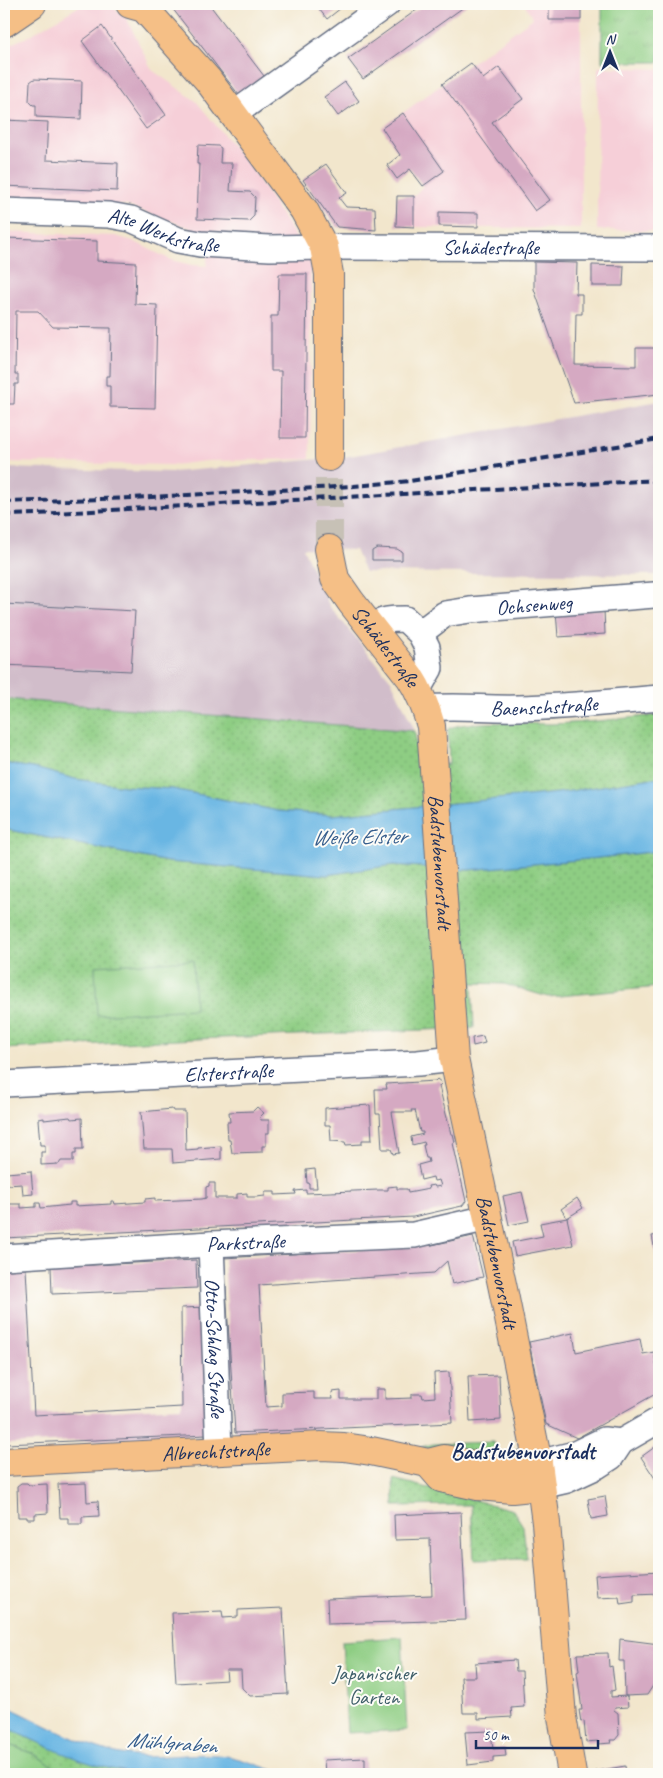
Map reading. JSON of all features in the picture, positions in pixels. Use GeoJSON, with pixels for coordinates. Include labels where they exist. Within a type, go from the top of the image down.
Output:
{"type":"FeatureCollection","features":[{"type":"Feature","properties":{"kind":"main road"},"geometry":{"type":"LineString","coordinates":[[4,23],[32,4]]}},
{"type":"Feature","properties":{"kind":"main road"},"geometry":{"type":"LineString","coordinates":[[140,5],[203,74],[234,114],[304,210],[324,247],[329,274],[329,457]]}},
{"type":"Feature","properties":{"kind":"main road","name":"Schädestraße"},"geometry":{"type":"LineString","coordinates":[[328,549],[335,579],[422,698],[433,749]]}},
{"type":"Feature","properties":{"kind":"main road","name":"Badstubenvorstadt"},"geometry":{"type":"LineString","coordinates":[[433,749],[454,1059],[539,1474],[546,1523],[562,1717],[572,1774]]}},
{"type":"Feature","properties":{"kind":"main road","name":"Albrechtstraße"},"geometry":{"type":"LineString","coordinates":[[4,1462],[301,1446],[344,1447],[428,1463],[444,1459],[469,1464],[510,1466],[539,1474]]}},
{"type":"Feature","properties":{"kind":"street"},"geometry":{"type":"LineString","coordinates":[[234,114],[387,4]]}},
{"type":"Feature","properties":{"kind":"street","name":"Alte Werkstraße"},"geometry":{"type":"LineString","coordinates":[[4,211],[109,215],[131,220],[178,240],[200,244],[270,248],[324,247]]}},
{"type":"Feature","properties":{"kind":"street","name":"Schädestraße"},"geometry":{"type":"LineString","coordinates":[[324,247],[659,248]]}},
{"type":"Feature","properties":{"kind":"street","name":"Ochsenweg"},"geometry":{"type":"LineString","coordinates":[[420,633],[445,614],[654,595]]}},
{"type":"Feature","properties":{"kind":"street"},"geometry":{"type":"LineString","coordinates":[[371,626],[387,619],[405,620],[420,633],[427,647],[430,668],[422,698]]}},
{"type":"Feature","properties":{"kind":"street","name":"Baenschstraße"},"geometry":{"type":"LineString","coordinates":[[422,698],[549,707],[659,698]]}},
{"type":"Feature","properties":{"kind":"street","name":"Elsterstraße"},"geometry":{"type":"LineString","coordinates":[[4,1084],[454,1059]]}},
{"type":"Feature","properties":{"kind":"street","name":"Parkstraße"},"geometry":{"type":"LineString","coordinates":[[4,1257],[211,1244],[414,1235],[488,1218]]}},
{"type":"Feature","properties":{"kind":"street","name":"Otto-Schlag Straße"},"geometry":{"type":"LineString","coordinates":[[211,1244],[219,1450]]}},
{"type":"Feature","properties":{"kind":"street"},"geometry":{"type":"LineString","coordinates":[[539,1474],[604,1440],[621,1442],[659,1420]]}},
{"type":"Feature","properties":{"kind":"shaded area"},"geometry":{"type":"Polygon","coordinates":[[[83,4],[102,4],[114,8],[127,19],[152,70],[196,101],[251,168],[310,259],[310,459],[206,461],[173,465],[4,462],[4,232],[115,236],[133,241],[171,260],[207,266],[208,234],[125,205],[4,201],[4,47],[27,37],[83,4]]]}},
{"type":"Feature","properties":{"kind":"shaded area"},"geometry":{"type":"Polygon","coordinates":[[[524,4],[581,4],[581,229],[414,227],[414,196],[423,186],[382,128],[533,18],[524,4]]]}},
{"type":"Feature","properties":{"kind":"shaded area"},"geometry":{"type":"Polygon","coordinates":[[[598,67],[659,69],[659,231],[597,230],[598,67]]]}},
{"type":"Feature","properties":{"kind":"shaded area"},"geometry":{"type":"Polygon","coordinates":[[[659,401],[659,575],[365,572],[355,550],[303,548],[330,607],[391,680],[415,731],[4,699],[4,468],[172,472],[344,457],[659,401]]]}},
{"type":"Feature","properties":{"kind":"green space"},"geometry":{"type":"Polygon","coordinates":[[[602,4],[659,4],[659,62],[602,62],[602,4]]]}},
{"type":"Feature","properties":{"kind":"green space"},"geometry":{"type":"Polygon","coordinates":[[[4,699],[415,731],[417,767],[449,764],[448,729],[457,726],[482,723],[551,724],[592,722],[659,715],[659,777],[559,793],[333,815],[278,811],[173,789],[124,786],[75,779],[38,769],[4,763],[4,699]]]}},
{"type":"Feature","properties":{"kind":"green space"},"geometry":{"type":"Polygon","coordinates":[[[4,829],[168,862],[326,875],[393,865],[468,870],[659,851],[659,987],[548,997],[504,984],[472,983],[474,1028],[4,1049],[4,829]]]}},
{"type":"Feature","properties":{"kind":"green space"},"geometry":{"type":"Polygon","coordinates":[[[193,960],[195,1009],[97,1015],[95,966],[193,960]]]}},
{"type":"Feature","properties":{"kind":"green space"},"geometry":{"type":"Polygon","coordinates":[[[494,1442],[495,1458],[490,1460],[421,1447],[433,1444],[494,1442]]]}},
{"type":"Feature","properties":{"kind":"green space"},"geometry":{"type":"Polygon","coordinates":[[[393,1479],[513,1510],[523,1526],[527,1559],[474,1560],[471,1505],[394,1506],[393,1479]]]}},
{"type":"Feature","properties":{"kind":"green space","name":"Japanischer Garten"},"geometry":{"type":"Polygon","coordinates":[[[402,1637],[407,1730],[347,1733],[342,1641],[402,1637]]]}},
{"type":"Feature","properties":{"kind":"green space"},"geometry":{"type":"Polygon","coordinates":[[[4,1726],[33,1740],[122,1771],[156,1774],[65,1774],[34,1754],[4,1743],[4,1726]]]}},
{"type":"Feature","properties":{"kind":"green space"},"geometry":{"type":"Polygon","coordinates":[[[4,1743],[34,1754],[65,1774],[26,1774],[4,1767],[4,1743]]]}},
{"type":"Feature","properties":{"kind":"green space"},"geometry":{"type":"Polygon","coordinates":[[[205,1771],[227,1774],[156,1774],[205,1771]]]}},
{"type":"Feature","properties":{"kind":"water","name":"Weiße Elster"},"geometry":{"type":"Polygon","coordinates":[[[4,763],[38,769],[75,779],[124,786],[173,789],[278,811],[333,815],[558,793],[659,777],[659,851],[468,870],[393,865],[326,875],[168,862],[4,829],[4,763]]]}},
{"type":"Feature","properties":{"kind":"water"},"geometry":{"type":"Polygon","coordinates":[[[4,1705],[77,1740],[107,1751],[146,1757],[205,1754],[224,1756],[276,1771],[275,1774],[222,1774],[202,1771],[152,1773],[107,1768],[61,1753],[4,1726],[4,1705]]]}},
{"type":"Feature","properties":{"kind":"building"},"geometry":{"type":"Polygon","coordinates":[[[169,4],[209,4],[264,76],[239,95],[169,4]]]}},
{"type":"Feature","properties":{"kind":"building"},"geometry":{"type":"Polygon","coordinates":[[[315,4],[346,4],[327,19],[315,4]]]}},
{"type":"Feature","properties":{"kind":"building"},"geometry":{"type":"Polygon","coordinates":[[[425,4],[468,4],[363,79],[348,59],[425,4]]]}},
{"type":"Feature","properties":{"kind":"building"},"geometry":{"type":"Polygon","coordinates":[[[549,4],[581,4],[581,20],[549,20],[549,4]]]}},
{"type":"Feature","properties":{"kind":"building"},"geometry":{"type":"Polygon","coordinates":[[[102,26],[166,115],[146,129],[82,41],[102,26]]]}},
{"type":"Feature","properties":{"kind":"building"},"geometry":{"type":"Polygon","coordinates":[[[471,63],[483,79],[499,67],[523,99],[492,122],[550,200],[535,211],[442,84],[471,63]]]}},
{"type":"Feature","properties":{"kind":"building"},"geometry":{"type":"Polygon","coordinates":[[[34,79],[82,81],[81,119],[36,117],[36,105],[29,101],[30,82],[34,79]]]}},
{"type":"Feature","properties":{"kind":"building"},"geometry":{"type":"Polygon","coordinates":[[[345,82],[359,101],[338,116],[324,97],[345,82]]]}},
{"type":"Feature","properties":{"kind":"building"},"geometry":{"type":"Polygon","coordinates":[[[403,113],[444,171],[423,186],[410,169],[397,179],[387,165],[400,155],[382,128],[403,113]]]}},
{"type":"Feature","properties":{"kind":"building"},"geometry":{"type":"Polygon","coordinates":[[[4,120],[48,122],[46,160],[118,163],[117,191],[4,186],[4,120]]]}},
{"type":"Feature","properties":{"kind":"building"},"geometry":{"type":"Polygon","coordinates":[[[198,145],[218,146],[221,148],[220,163],[232,163],[230,191],[250,192],[255,197],[254,216],[249,221],[197,219],[198,145]]]}},
{"type":"Feature","properties":{"kind":"building"},"geometry":{"type":"Polygon","coordinates":[[[326,164],[347,193],[339,198],[346,207],[375,208],[376,230],[337,227],[303,180],[326,164]]]}},
{"type":"Feature","properties":{"kind":"building"},"geometry":{"type":"Polygon","coordinates":[[[397,196],[414,196],[414,227],[396,226],[397,196]]]}},
{"type":"Feature","properties":{"kind":"building"},"geometry":{"type":"Polygon","coordinates":[[[439,212],[478,213],[478,227],[439,226],[439,212]]]}},
{"type":"Feature","properties":{"kind":"building"},"geometry":{"type":"Polygon","coordinates":[[[4,238],[97,241],[97,261],[136,263],[135,304],[157,305],[155,408],[110,407],[110,386],[106,386],[106,376],[110,376],[111,328],[53,327],[38,311],[16,311],[15,374],[18,374],[18,384],[15,384],[14,404],[4,404],[4,238]]]}},
{"type":"Feature","properties":{"kind":"building"},"geometry":{"type":"Polygon","coordinates":[[[534,262],[577,263],[576,294],[582,294],[582,314],[576,314],[575,365],[636,366],[636,348],[659,348],[659,394],[574,403],[534,289],[534,262]]]}},
{"type":"Feature","properties":{"kind":"building"},"geometry":{"type":"Polygon","coordinates":[[[592,265],[624,266],[623,286],[592,286],[592,265]]]}},
{"type":"Feature","properties":{"kind":"building"},"geometry":{"type":"Polygon","coordinates":[[[279,274],[307,274],[305,438],[280,438],[281,371],[271,371],[271,316],[278,316],[279,274]]]}},
{"type":"Feature","properties":{"kind":"building"},"geometry":{"type":"Polygon","coordinates":[[[377,548],[397,549],[402,552],[402,560],[372,560],[372,551],[377,548]]]}},
{"type":"Feature","properties":{"kind":"building"},"geometry":{"type":"Polygon","coordinates":[[[4,604],[135,611],[131,671],[4,665],[4,604]]]}},
{"type":"Feature","properties":{"kind":"building"},"geometry":{"type":"Polygon","coordinates":[[[604,609],[605,634],[558,637],[556,611],[604,609]]]}},
{"type":"Feature","properties":{"kind":"building"},"geometry":{"type":"Polygon","coordinates":[[[483,1036],[485,1043],[473,1046],[472,1038],[483,1036]]]}},
{"type":"Feature","properties":{"kind":"building"},"geometry":{"type":"Polygon","coordinates":[[[437,1079],[442,1083],[439,1086],[451,1134],[453,1134],[455,1142],[453,1143],[466,1201],[462,1206],[413,1217],[4,1238],[4,1204],[21,1204],[21,1208],[36,1207],[36,1203],[40,1203],[41,1208],[70,1205],[70,1202],[75,1202],[75,1206],[111,1204],[111,1201],[114,1201],[115,1204],[145,1202],[145,1199],[155,1198],[155,1201],[202,1199],[206,1198],[206,1187],[209,1186],[209,1183],[215,1183],[215,1198],[237,1198],[237,1194],[247,1193],[247,1197],[265,1196],[265,1192],[275,1192],[275,1195],[296,1194],[295,1191],[306,1190],[306,1193],[388,1190],[388,1187],[397,1186],[397,1189],[407,1189],[408,1193],[429,1189],[428,1186],[441,1186],[439,1180],[434,1181],[433,1177],[421,1180],[418,1165],[429,1162],[428,1158],[426,1158],[424,1142],[412,1145],[411,1137],[423,1134],[423,1132],[420,1132],[415,1110],[411,1110],[412,1112],[392,1112],[399,1153],[393,1154],[391,1149],[382,1149],[380,1114],[376,1114],[375,1089],[387,1089],[386,1084],[435,1081],[437,1079]]]}},
{"type":"Feature","properties":{"kind":"building"},"geometry":{"type":"Polygon","coordinates":[[[370,1105],[372,1140],[362,1140],[362,1144],[346,1145],[345,1142],[331,1141],[330,1125],[325,1125],[325,1108],[370,1105]]]}},
{"type":"Feature","properties":{"kind":"building"},"geometry":{"type":"Polygon","coordinates":[[[257,1107],[264,1113],[260,1117],[261,1120],[269,1120],[266,1146],[262,1146],[262,1152],[232,1153],[230,1140],[228,1140],[227,1122],[230,1122],[229,1112],[253,1111],[257,1107]]]}},
{"type":"Feature","properties":{"kind":"building"},"geometry":{"type":"Polygon","coordinates":[[[172,1109],[173,1111],[185,1111],[186,1150],[221,1146],[221,1159],[173,1163],[172,1149],[144,1149],[141,1112],[172,1109]]]}},
{"type":"Feature","properties":{"kind":"building"},"geometry":{"type":"Polygon","coordinates":[[[70,1117],[71,1119],[82,1118],[83,1149],[76,1149],[76,1154],[73,1154],[73,1161],[41,1165],[41,1152],[45,1152],[45,1145],[40,1145],[38,1119],[70,1117]]]}},
{"type":"Feature","properties":{"kind":"building"},"geometry":{"type":"Polygon","coordinates":[[[315,1169],[317,1188],[309,1188],[306,1170],[315,1169]]]}},
{"type":"Feature","properties":{"kind":"building"},"geometry":{"type":"Polygon","coordinates":[[[31,1171],[33,1194],[23,1195],[22,1184],[7,1185],[6,1173],[31,1171]]]}},
{"type":"Feature","properties":{"kind":"building"},"geometry":{"type":"Polygon","coordinates":[[[522,1192],[529,1221],[509,1225],[503,1196],[522,1192]]]}},
{"type":"Feature","properties":{"kind":"building"},"geometry":{"type":"Polygon","coordinates":[[[577,1198],[583,1208],[567,1218],[561,1209],[577,1198]]]}},
{"type":"Feature","properties":{"kind":"building"},"geometry":{"type":"Polygon","coordinates":[[[567,1218],[573,1245],[515,1256],[512,1242],[543,1236],[540,1223],[567,1218]]]}},
{"type":"Feature","properties":{"kind":"building"},"geometry":{"type":"Polygon","coordinates":[[[659,1235],[659,1267],[658,1267],[652,1236],[659,1235]]]}},
{"type":"Feature","properties":{"kind":"building"},"geometry":{"type":"Polygon","coordinates":[[[473,1236],[483,1277],[452,1284],[447,1261],[434,1273],[259,1285],[266,1407],[282,1406],[282,1393],[314,1392],[314,1399],[333,1399],[332,1392],[341,1391],[341,1399],[376,1399],[376,1389],[385,1389],[385,1399],[412,1398],[412,1394],[422,1394],[423,1398],[435,1397],[434,1373],[449,1372],[452,1423],[235,1433],[224,1258],[432,1245],[473,1236]]]}},
{"type":"Feature","properties":{"kind":"building"},"geometry":{"type":"Polygon","coordinates":[[[196,1260],[197,1288],[52,1294],[51,1267],[196,1260]]]}},
{"type":"Feature","properties":{"kind":"building"},"geometry":{"type":"Polygon","coordinates":[[[26,1269],[34,1415],[182,1407],[181,1308],[208,1307],[207,1435],[6,1444],[4,1270],[26,1269]]]}},
{"type":"Feature","properties":{"kind":"building"},"geometry":{"type":"Polygon","coordinates":[[[573,1333],[576,1352],[640,1339],[643,1354],[654,1352],[659,1380],[659,1392],[577,1438],[546,1424],[529,1342],[573,1333]]]}},
{"type":"Feature","properties":{"kind":"building"},"geometry":{"type":"Polygon","coordinates":[[[499,1375],[501,1420],[470,1422],[468,1376],[499,1375]]]}},
{"type":"Feature","properties":{"kind":"building"},"geometry":{"type":"Polygon","coordinates":[[[659,1444],[659,1482],[658,1483],[641,1457],[659,1444]]]}},
{"type":"Feature","properties":{"kind":"building"},"geometry":{"type":"Polygon","coordinates":[[[21,1483],[29,1485],[47,1484],[48,1513],[35,1514],[35,1519],[18,1517],[17,1486],[21,1483]]]}},
{"type":"Feature","properties":{"kind":"building"},"geometry":{"type":"Polygon","coordinates":[[[86,1483],[87,1502],[98,1501],[99,1516],[82,1517],[82,1524],[68,1524],[68,1518],[60,1518],[58,1484],[86,1483]]]}},
{"type":"Feature","properties":{"kind":"building"},"geometry":{"type":"Polygon","coordinates":[[[605,1496],[608,1516],[591,1519],[588,1499],[605,1496]]]}},
{"type":"Feature","properties":{"kind":"building"},"geometry":{"type":"Polygon","coordinates":[[[461,1512],[466,1620],[328,1624],[327,1599],[432,1595],[430,1539],[395,1540],[394,1515],[461,1512]]]}},
{"type":"Feature","properties":{"kind":"building"},"geometry":{"type":"Polygon","coordinates":[[[659,1571],[659,1594],[634,1595],[634,1602],[620,1604],[619,1597],[597,1598],[595,1575],[659,1571]]]}},
{"type":"Feature","properties":{"kind":"building"},"geometry":{"type":"Polygon","coordinates":[[[283,1608],[288,1694],[250,1696],[242,1688],[241,1670],[226,1670],[227,1680],[176,1683],[172,1613],[222,1611],[223,1618],[238,1617],[238,1610],[283,1608]]]}},
{"type":"Feature","properties":{"kind":"building"},"geometry":{"type":"Polygon","coordinates":[[[620,1639],[659,1644],[656,1684],[654,1684],[647,1695],[625,1696],[624,1661],[619,1661],[620,1639]]]}},
{"type":"Feature","properties":{"kind":"building"},"geometry":{"type":"Polygon","coordinates":[[[608,1653],[609,1667],[612,1666],[615,1690],[611,1691],[611,1697],[627,1696],[628,1707],[615,1708],[614,1710],[618,1713],[619,1735],[615,1740],[610,1740],[611,1743],[599,1744],[598,1741],[586,1742],[584,1721],[581,1722],[579,1710],[582,1710],[577,1672],[579,1671],[577,1654],[608,1653]]]}},
{"type":"Feature","properties":{"kind":"building"},"geometry":{"type":"Polygon","coordinates":[[[515,1660],[516,1671],[522,1671],[524,1707],[511,1708],[512,1717],[478,1719],[478,1713],[463,1713],[461,1677],[476,1677],[475,1663],[515,1660]]]}},
{"type":"Feature","properties":{"kind":"building"},"geometry":{"type":"Polygon","coordinates":[[[491,1731],[493,1749],[505,1748],[506,1756],[493,1757],[493,1762],[468,1765],[465,1732],[491,1731]]]}},
{"type":"Feature","properties":{"kind":"building"},"geometry":{"type":"Polygon","coordinates":[[[365,1758],[365,1774],[325,1774],[324,1760],[365,1758]]]}},
{"type":"Feature","properties":{"kind":"building"},"geometry":{"type":"Polygon","coordinates":[[[625,1766],[626,1774],[597,1774],[596,1771],[625,1766]]]}},
{"type":"Feature","properties":{"kind":"tunnel"},"geometry":{"type":"LineString","coordinates":[[329,457],[329,549]]}},
{"type":"Feature","properties":{"kind":"railway"},"geometry":{"type":"LineString","coordinates":[[4,502],[132,498],[354,486],[410,481],[659,439]]}},
{"type":"Feature","properties":{"kind":"railway"},"geometry":{"type":"LineString","coordinates":[[4,515],[659,480]]}},
{"type":"Feature","properties":{"kind":"district","name":"Badstubenvorstadt"},"geometry":{"type":"Point","coordinates":[523,1451]}},
{"type":"Feature","properties":{"kind":"water label","name":"Mühlgraben"},"geometry":{"type":"Point","coordinates":[172,1742]}}]}
